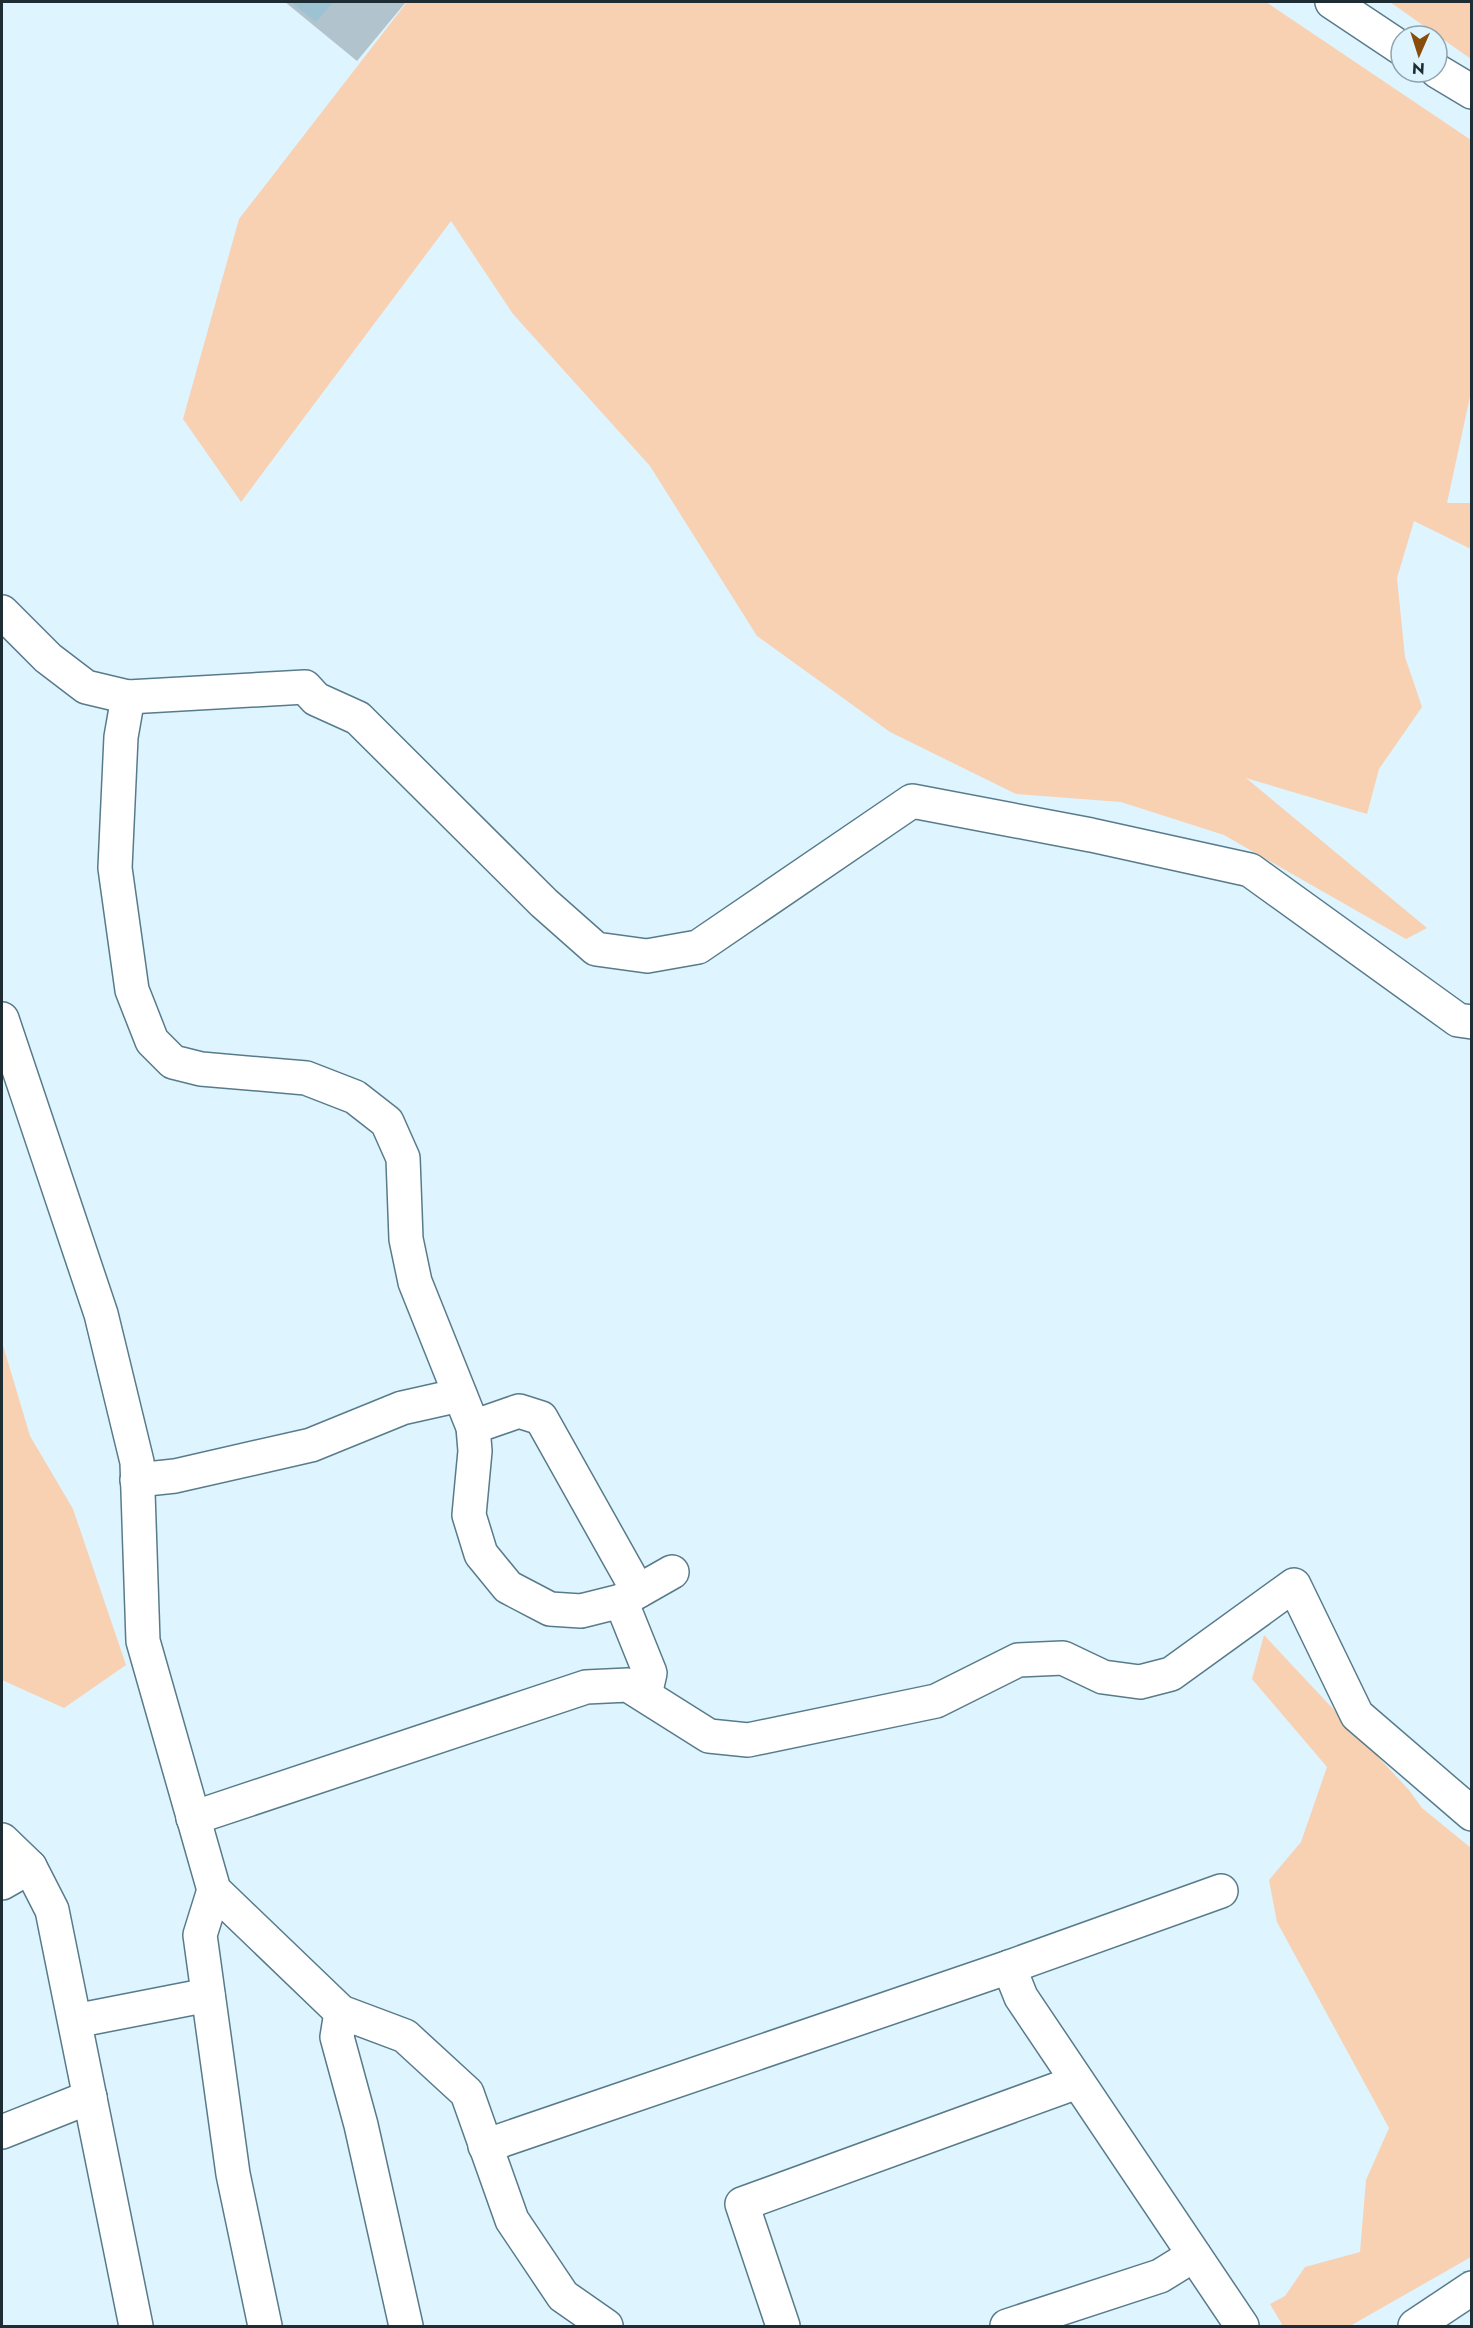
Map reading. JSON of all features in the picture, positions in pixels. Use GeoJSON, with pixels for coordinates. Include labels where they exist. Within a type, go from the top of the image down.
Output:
{"type":"FeatureCollection","features":[{"type":"Feature","properties":{"kind":"street"},"geometry":{"type":"LineString","coordinates":[[1332,2],[1389,40]]}},
{"type":"Feature","properties":{"kind":"street"},"geometry":{"type":"LineString","coordinates":[[1449,78],[1472,92]]}},
{"type":"Feature","properties":{"kind":"street"},"geometry":{"type":"LineString","coordinates":[[2,612],[48,658],[86,687],[128,697],[305,687],[316,699],[358,718],[544,903],[596,949],[646,956],[698,947],[912,801],[1091,835],[1250,870],[1458,1020],[1472,1022]]}},
{"type":"Feature","properties":{"kind":"street"},"geometry":{"type":"LineString","coordinates":[[128,697],[121,737],[115,868],[132,990],[152,1041],[173,1062],[201,1070],[306,1078],[355,1097],[387,1122],[403,1158],[406,1239],[415,1282],[473,1427],[475,1451],[469,1515],[481,1554],[508,1587],[550,1609],[580,1611],[630,1596],[672,1572]]}},
{"type":"Feature","properties":{"kind":"street"},"geometry":{"type":"LineString","coordinates":[[2,1019],[101,1314],[137,1462],[143,1641],[214,1890],[341,2012],[405,2036],[467,2093],[512,2220],[562,2296],[606,2326]]}},
{"type":"Feature","properties":{"kind":"street"},"geometry":{"type":"LineString","coordinates":[[137,1480],[176,1476],[311,1445],[402,1408],[460,1395]]}},
{"type":"Feature","properties":{"kind":"street"},"geometry":{"type":"LineString","coordinates":[[473,1427],[519,1411],[541,1418],[630,1596],[650,1673],[645,1695]]}},
{"type":"Feature","properties":{"kind":"street"},"geometry":{"type":"LineString","coordinates":[[193,1818],[586,1687],[628,1685],[709,1736],[748,1740],[936,1701],[1018,1660],[1063,1658],[1103,1677],[1140,1682],[1171,1674],[1294,1586],[1357,1715],[1472,1814]]}},
{"type":"Feature","properties":{"kind":"street"},"geometry":{"type":"LineString","coordinates":[[2,1840],[30,1867],[52,1910],[133,2326]]}},
{"type":"Feature","properties":{"kind":"street"},"geometry":{"type":"LineString","coordinates":[[2,1883],[30,1867]]}},
{"type":"Feature","properties":{"kind":"street"},"geometry":{"type":"LineString","coordinates":[[214,1890],[200,1935],[233,2174],[265,2326]]}},
{"type":"Feature","properties":{"kind":"street"},"geometry":{"type":"LineString","coordinates":[[485,2146],[1009,1967],[1221,1891]]}},
{"type":"Feature","properties":{"kind":"street"},"geometry":{"type":"LineString","coordinates":[[1009,1967],[1021,1997],[1242,2326]]}},
{"type":"Feature","properties":{"kind":"street"},"geometry":{"type":"LineString","coordinates":[[75,2021],[208,1995]]}},
{"type":"Feature","properties":{"kind":"street"},"geometry":{"type":"LineString","coordinates":[[341,2012],[337,2037],[361,2125],[406,2326]]}},
{"type":"Feature","properties":{"kind":"street"},"geometry":{"type":"LineString","coordinates":[[783,2326],[742,2204],[1077,2082]]}},
{"type":"Feature","properties":{"kind":"street"},"geometry":{"type":"LineString","coordinates":[[2,2132],[90,2097]]}},
{"type":"Feature","properties":{"kind":"street"},"geometry":{"type":"LineString","coordinates":[[1007,2326],[1160,2276],[1194,2255]]}},
{"type":"Feature","properties":{"kind":"street"},"geometry":{"type":"LineString","coordinates":[[1415,2326],[1472,2288]]}},
{"type":"Feature","properties":{"kind":"shaded area"},"geometry":{"type":"Polygon","coordinates":[[[407,2],[1266,2],[1471,140],[1471,392],[1447,503],[1471,503],[1471,549],[1414,521],[1397,578],[1405,657],[1422,707],[1379,769],[1367,814],[1246,778],[1427,928],[1406,939],[1224,835],[1121,802],[1016,794],[890,732],[757,636],[650,466],[513,314],[451,221],[241,502],[183,419],[239,219],[407,2]]]}},
{"type":"Feature","properties":{"kind":"shaded area"},"geometry":{"type":"Polygon","coordinates":[[[1390,2],[1471,2],[1471,59],[1449,44],[1449,24],[1421,24],[1390,2]]]}},
{"type":"Feature","properties":{"kind":"shaded area"},"geometry":{"type":"Polygon","coordinates":[[[2,1342],[30,1436],[73,1509],[126,1665],[64,1708],[2,1680],[2,1342]]]}},
{"type":"Feature","properties":{"kind":"shaded area"},"geometry":{"type":"Polygon","coordinates":[[[1264,1635],[1409,1790],[1422,1808],[1471,1848],[1471,2257],[1350,2326],[1283,2326],[1270,2304],[1285,2296],[1305,2267],[1360,2252],[1366,2180],[1389,2128],[1277,1922],[1269,1880],[1301,1842],[1327,1767],[1252,1679],[1264,1635]]]}},
{"type":"Feature","properties":{"kind":"building"},"geometry":{"type":"Polygon","coordinates":[[[291,2],[333,2],[316,22],[291,2]]]}}]}
